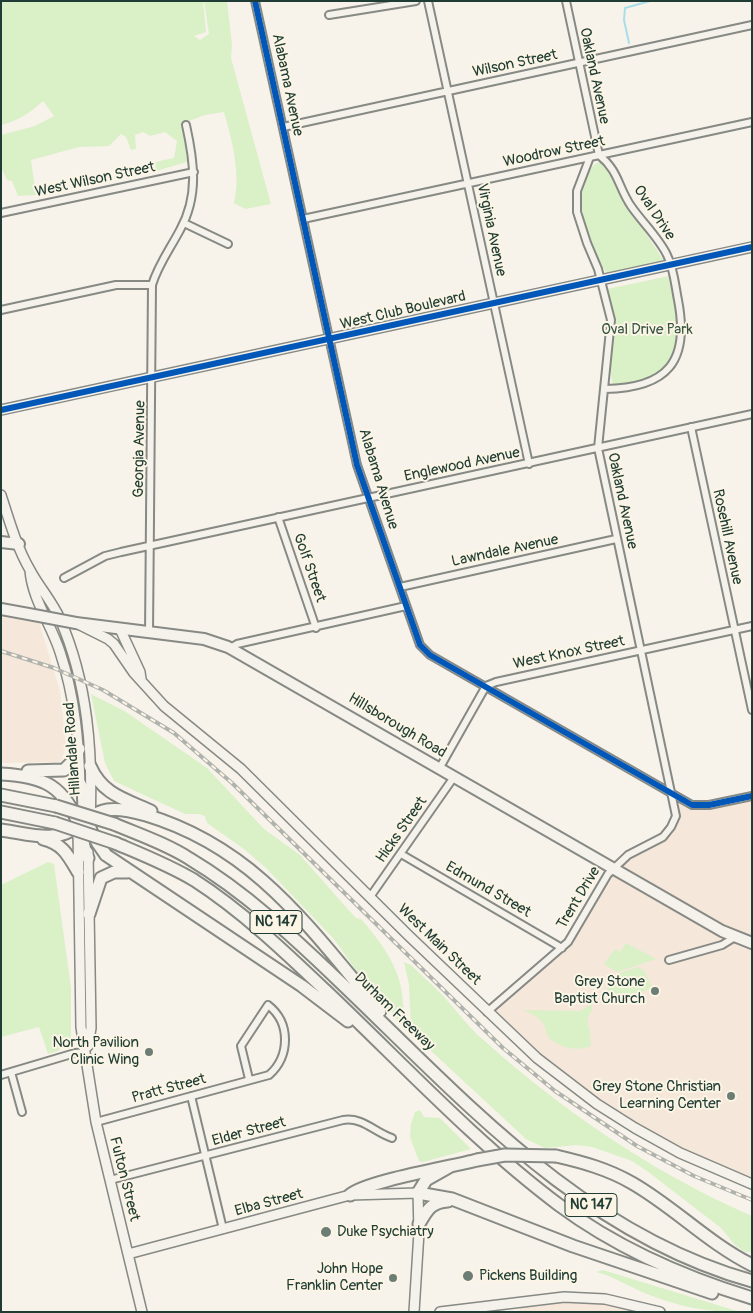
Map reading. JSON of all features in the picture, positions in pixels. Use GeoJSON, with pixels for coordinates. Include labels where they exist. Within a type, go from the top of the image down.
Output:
{"type":"FeatureCollection","features":[{"type":"Feature","properties":{"kind":"highway"},"geometry":{"type":"LineString","coordinates":[[1,772],[57,772],[64,770],[74,760],[79,749]]}},
{"type":"Feature","properties":{"kind":"highway"},"geometry":{"type":"LineString","coordinates":[[90,766],[105,789],[167,818],[179,826]]}},
{"type":"Feature","properties":{"kind":"highway"},"geometry":{"type":"LineString","coordinates":[[1,772],[32,777],[52,785],[69,804],[106,855],[302,986],[373,1043],[395,1057]]}},
{"type":"Feature","properties":{"kind":"highway"},"geometry":{"type":"LineString","coordinates":[[80,784],[84,791],[84,825],[88,853]]}},
{"type":"Feature","properties":{"kind":"highway","name":"Durham Freeway"},"geometry":{"type":"LineString","coordinates":[[1,795],[56,806],[114,824],[182,854],[250,901],[299,942],[532,1163],[587,1203],[635,1233],[714,1268],[752,1281]]}},
{"type":"Feature","properties":{"kind":"highway"},"geometry":{"type":"LineString","coordinates":[[1,830],[58,836],[84,825],[100,812],[113,808],[127,810],[179,826],[195,833],[233,856],[278,893],[407,1041],[414,1053]]}},
{"type":"Feature","properties":{"kind":"highway","name":"Durham Freeway"},"geometry":{"type":"LineString","coordinates":[[1,812],[55,823],[114,843],[182,874],[217,897],[274,943],[508,1163],[554,1200],[589,1225],[672,1270],[752,1298]]}},
{"type":"Feature","properties":{"kind":"highway"},"geometry":{"type":"LineString","coordinates":[[38,835],[58,844],[65,850],[78,872]]}},
{"type":"Feature","properties":{"kind":"highway"},"geometry":{"type":"LineString","coordinates":[[89,914],[101,878],[114,872],[129,872]]}},
{"type":"Feature","properties":{"kind":"highway"},"geometry":{"type":"LineString","coordinates":[[350,1195],[354,1191],[385,1182],[477,1160],[505,1155],[556,1156],[594,1166],[632,1183],[716,1244],[752,1265]]}},
{"type":"Feature","properties":{"kind":"highway"},"geometry":{"type":"LineString","coordinates":[[449,1167],[426,1180],[418,1193],[457,1201],[649,1272],[752,1303]]}},
{"type":"Feature","properties":{"kind":"highway"},"geometry":{"type":"LineString","coordinates":[[419,1224],[428,1208],[436,1202],[457,1201]]}},
{"type":"Feature","properties":{"kind":"main road","name":"West Club Boulevard"},"geometry":{"type":"LineString","coordinates":[[1,410],[153,379],[752,248]]}},
{"type":"Feature","properties":{"kind":"main road","name":"Hillandale Road"},"geometry":{"type":"LineString","coordinates":[[1,495],[30,570],[48,596],[59,618],[78,673],[87,719],[90,766],[84,825]]}},
{"type":"Feature","properties":{"kind":"main road"},"geometry":{"type":"LineString","coordinates":[[1,542],[19,544]]}},
{"type":"Feature","properties":{"kind":"main road","name":"Hillandale Road"},"geometry":{"type":"LineString","coordinates":[[30,570],[31,587],[54,633],[68,676],[74,705],[79,749],[80,784]]}},
{"type":"Feature","properties":{"kind":"main road","name":"Hillsborough Road"},"geometry":{"type":"LineString","coordinates":[[1,609],[121,631],[204,639],[232,649],[359,721],[454,778],[735,937],[752,944]]}},
{"type":"Feature","properties":{"kind":"main road","name":"West Main Street"},"geometry":{"type":"LineString","coordinates":[[76,623],[114,644],[141,680],[164,706],[240,769],[487,1012],[558,1076],[615,1116],[673,1149],[752,1184]]}},
{"type":"Feature","properties":{"kind":"main road","name":"West Main Street"},"geometry":{"type":"LineString","coordinates":[[121,631],[140,672],[141,680]]}},
{"type":"Feature","properties":{"kind":"main road","name":"Fulton Street"},"geometry":{"type":"LineString","coordinates":[[84,825],[78,872],[81,1027],[96,1122],[142,1312]]}},
{"type":"Feature","properties":{"kind":"main road","name":"Fulton Street"},"geometry":{"type":"LineString","coordinates":[[86,1052],[91,1028],[88,853]]}},
{"type":"Feature","properties":{"kind":"main road"},"geometry":{"type":"LineString","coordinates":[[414,1312],[419,1224],[418,1193]]}},
{"type":"Feature","properties":{"kind":"main road","name":"Elba Street"},"geometry":{"type":"LineString","coordinates":[[128,1254],[350,1195],[418,1193]]}},
{"type":"Feature","properties":{"kind":"main road"},"geometry":{"type":"LineString","coordinates":[[440,1312],[519,1306],[550,1298],[590,1298],[660,1312]]}},
{"type":"Feature","properties":{"kind":"street","name":"Alabama Avenue"},"geometry":{"type":"LineString","coordinates":[[255,1],[357,465],[417,637],[426,652],[671,794],[698,807],[752,796]]}},
{"type":"Feature","properties":{"kind":"street"},"geometry":{"type":"LineString","coordinates":[[329,15],[416,1]]}},
{"type":"Feature","properties":{"kind":"street","name":"Virginia Avenue"},"geometry":{"type":"LineString","coordinates":[[428,1],[529,464]]}},
{"type":"Feature","properties":{"kind":"street","name":"Oakland Avenue"},"geometry":{"type":"LineString","coordinates":[[566,1],[599,155]]}},
{"type":"Feature","properties":{"kind":"street","name":"Wilson Street"},"geometry":{"type":"LineString","coordinates":[[283,127],[752,25]]}},
{"type":"Feature","properties":{"kind":"street","name":"Woodrow Street"},"geometry":{"type":"LineString","coordinates":[[303,219],[752,122]]}},
{"type":"Feature","properties":{"kind":"street","name":"Georgia Avenue"},"geometry":{"type":"LineString","coordinates":[[149,634],[153,379],[152,285],[156,273],[184,223],[193,190],[194,172],[186,125]]}},
{"type":"Feature","properties":{"kind":"street","name":"Oval Drive"},"geometry":{"type":"LineString","coordinates":[[599,155],[615,171],[627,199],[667,254],[682,326],[681,337],[670,366],[656,380],[626,388],[605,389]]}},
{"type":"Feature","properties":{"kind":"street","name":"Oakland Avenue"},"geometry":{"type":"LineString","coordinates":[[590,157],[580,179],[576,198],[580,226],[601,280],[611,320],[598,448],[671,794]]}},
{"type":"Feature","properties":{"kind":"street","name":"West Wilson Street"},"geometry":{"type":"LineString","coordinates":[[1,213],[194,172]]}},
{"type":"Feature","properties":{"kind":"street"},"geometry":{"type":"LineString","coordinates":[[184,223],[228,244]]}},
{"type":"Feature","properties":{"kind":"street"},"geometry":{"type":"LineString","coordinates":[[1,310],[116,284],[152,285]]}},
{"type":"Feature","properties":{"kind":"street","name":"Englewood Avenue"},"geometry":{"type":"LineString","coordinates":[[64,578],[104,556],[752,414]]}},
{"type":"Feature","properties":{"kind":"street","name":"Rosehill Avenue"},"geometry":{"type":"LineString","coordinates":[[691,428],[752,710]]}},
{"type":"Feature","properties":{"kind":"street","name":"Golf Street"},"geometry":{"type":"LineString","coordinates":[[278,518],[316,628]]}},
{"type":"Feature","properties":{"kind":"street","name":"Lawndale Avenue"},"geometry":{"type":"LineString","coordinates":[[400,587],[616,539]]}},
{"type":"Feature","properties":{"kind":"street"},"geometry":{"type":"LineString","coordinates":[[232,649],[406,606]]}},
{"type":"Feature","properties":{"kind":"street","name":"West Knox Street"},"geometry":{"type":"LineString","coordinates":[[486,686],[496,682],[752,626]]}},
{"type":"Feature","properties":{"kind":"street"},"geometry":{"type":"LineString","coordinates":[[439,769],[486,686]]}},
{"type":"Feature","properties":{"kind":"street","name":"Hicks Street"},"geometry":{"type":"LineString","coordinates":[[370,897],[454,778]]}},
{"type":"Feature","properties":{"kind":"street","name":"Trent Drive"},"geometry":{"type":"LineString","coordinates":[[487,1012],[569,941],[614,868],[628,855],[658,840],[669,830],[676,816],[671,794]]}},
{"type":"Feature","properties":{"kind":"street","name":"Edmund Street"},"geometry":{"type":"LineString","coordinates":[[401,854],[562,948]]}},
{"type":"Feature","properties":{"kind":"street"},"geometry":{"type":"LineString","coordinates":[[669,960],[722,945],[735,937]]}},
{"type":"Feature","properties":{"kind":"street","name":"Pratt Street"},"geometry":{"type":"LineString","coordinates":[[96,1122],[248,1079],[264,1078],[269,1075],[285,1050],[286,1040],[283,1024],[275,1011],[268,1005],[241,1046],[248,1079]]}},
{"type":"Feature","properties":{"kind":"street"},"geometry":{"type":"LineString","coordinates":[[1,1075],[75,1052],[86,1052]]}},
{"type":"Feature","properties":{"kind":"street"},"geometry":{"type":"LineString","coordinates":[[11,1072],[22,1112]]}},
{"type":"Feature","properties":{"kind":"street"},"geometry":{"type":"LineString","coordinates":[[191,1096],[223,1229]]}},
{"type":"Feature","properties":{"kind":"street","name":"Elder Street"},"geometry":{"type":"LineString","coordinates":[[110,1180],[352,1119],[364,1122],[382,1135],[392,1138]]}},
{"type":"Feature","properties":{"kind":"shaded area"},"geometry":{"type":"Polygon","coordinates":[[[1,617],[39,622],[60,691],[66,746],[61,762],[1,763],[1,617]]]}},
{"type":"Feature","properties":{"kind":"shaded area"},"geometry":{"type":"Polygon","coordinates":[[[752,795],[752,1177],[713,1167],[617,1116],[556,1072],[490,1012],[570,943],[610,877],[625,859],[651,845],[674,826],[674,796],[695,807],[752,795]]]}},
{"type":"Feature","properties":{"kind":"shaded area"},"geometry":{"type":"Polygon","coordinates":[[[597,1300],[635,1312],[520,1312],[520,1304],[597,1300]]]}},
{"type":"Feature","properties":{"kind":"green space"},"geometry":{"type":"Polygon","coordinates":[[[1,1],[203,1],[206,32],[194,36],[200,40],[209,34],[204,1],[227,1],[232,45],[231,58],[271,204],[245,209],[234,203],[237,180],[236,169],[233,145],[224,112],[205,115],[184,123],[187,162],[156,171],[155,162],[174,158],[177,141],[165,132],[150,136],[143,132],[135,135],[136,149],[131,150],[126,137],[121,134],[109,146],[79,147],[31,160],[36,195],[18,196],[12,181],[7,180],[1,167],[1,135],[35,126],[54,116],[43,101],[24,116],[1,125],[1,1]]]}},
{"type":"Feature","properties":{"kind":"green space"},"geometry":{"type":"Polygon","coordinates":[[[598,162],[605,165],[612,173],[624,200],[664,261],[607,274],[589,237],[582,211],[583,184],[587,171],[598,162]]]}},
{"type":"Feature","properties":{"kind":"green space","name":"Oval Drive Park"},"geometry":{"type":"Polygon","coordinates":[[[669,276],[675,304],[678,334],[676,349],[671,362],[662,372],[648,379],[613,385],[610,370],[615,321],[607,289],[669,276]]]}},
{"type":"Feature","properties":{"kind":"green space"},"geometry":{"type":"Polygon","coordinates":[[[91,694],[126,712],[207,768],[264,829],[300,855],[356,918],[361,919],[387,954],[394,966],[402,991],[403,1021],[398,1021],[369,982],[360,976],[334,939],[266,868],[244,849],[207,823],[205,816],[185,814],[114,781],[105,763],[91,694]]]}},
{"type":"Feature","properties":{"kind":"green space"},"geometry":{"type":"Polygon","coordinates":[[[48,862],[54,864],[71,988],[71,1038],[58,1051],[48,1054],[39,1027],[1,1037],[1,885],[48,862]]]}},
{"type":"Feature","properties":{"kind":"green space"},"geometry":{"type":"Polygon","coordinates":[[[626,943],[656,959],[617,972],[604,964],[615,949],[620,952],[626,943]]]}},
{"type":"Feature","properties":{"kind":"green space"},"geometry":{"type":"Polygon","coordinates":[[[404,962],[411,965],[436,989],[479,1036],[542,1089],[574,1113],[608,1137],[678,1180],[752,1216],[752,1252],[745,1252],[735,1245],[721,1228],[632,1161],[592,1147],[577,1145],[545,1148],[526,1139],[415,1036],[411,1030],[409,984],[404,962]]]}},
{"type":"Feature","properties":{"kind":"green space"},"geometry":{"type":"Polygon","coordinates":[[[639,967],[645,972],[652,988],[631,996],[630,993],[617,997],[617,1000],[611,1002],[604,993],[619,973],[639,967]]]}},
{"type":"Feature","properties":{"kind":"green space"},"geometry":{"type":"Polygon","coordinates":[[[592,1004],[592,1010],[587,1020],[591,1046],[580,1049],[567,1048],[556,1043],[547,1035],[545,1027],[539,1019],[523,1010],[580,1011],[592,1004]]]}},
{"type":"Feature","properties":{"kind":"green space"},"geometry":{"type":"Polygon","coordinates":[[[420,1110],[424,1117],[440,1118],[471,1149],[423,1162],[419,1161],[410,1137],[411,1124],[415,1112],[420,1110]]]}},
{"type":"Feature","properties":{"kind":"green space"},"geometry":{"type":"Polygon","coordinates":[[[603,1270],[740,1312],[714,1311],[667,1301],[596,1272],[603,1270]]]}},
{"type":"Feature","properties":{"kind":"waterway"},"geometry":{"type":"LineString","coordinates":[[629,43],[624,20],[625,8],[650,1]]}},
{"type":"Feature","properties":{"kind":"railway"},"geometry":{"type":"LineString","coordinates":[[1,651],[54,668],[103,690],[174,733],[232,783],[503,1048],[555,1091],[637,1146],[694,1176],[752,1200]]}},
{"type":"Feature","properties":{"kind":"cycle path"},"geometry":{"type":"LineString","coordinates":[[255,1],[357,465],[420,645],[430,655],[692,805],[709,805],[752,796]]}},
{"type":"Feature","properties":{"kind":"cycle path"},"geometry":{"type":"LineString","coordinates":[[1,410],[752,247]]}},
{"type":"Feature","properties":{"kind":"place","name":"Grey Stone Baptist Church"},"geometry":{"type":"Point","coordinates":[655,991]}},
{"type":"Feature","properties":{"kind":"place","name":"North Pavilion Clinic Wing"},"geometry":{"type":"Point","coordinates":[149,1052]}},
{"type":"Feature","properties":{"kind":"place","name":"Grey Stone Christian Learning Center"},"geometry":{"type":"Point","coordinates":[731,1096]}},
{"type":"Feature","properties":{"kind":"place","name":"Duke Psychiatry"},"geometry":{"type":"Point","coordinates":[326,1232]}},
{"type":"Feature","properties":{"kind":"place","name":"Pickens Building"},"geometry":{"type":"Point","coordinates":[468,1276]}},
{"type":"Feature","properties":{"kind":"place","name":"John Hope Franklin Center"},"geometry":{"type":"Point","coordinates":[393,1278]}}]}
